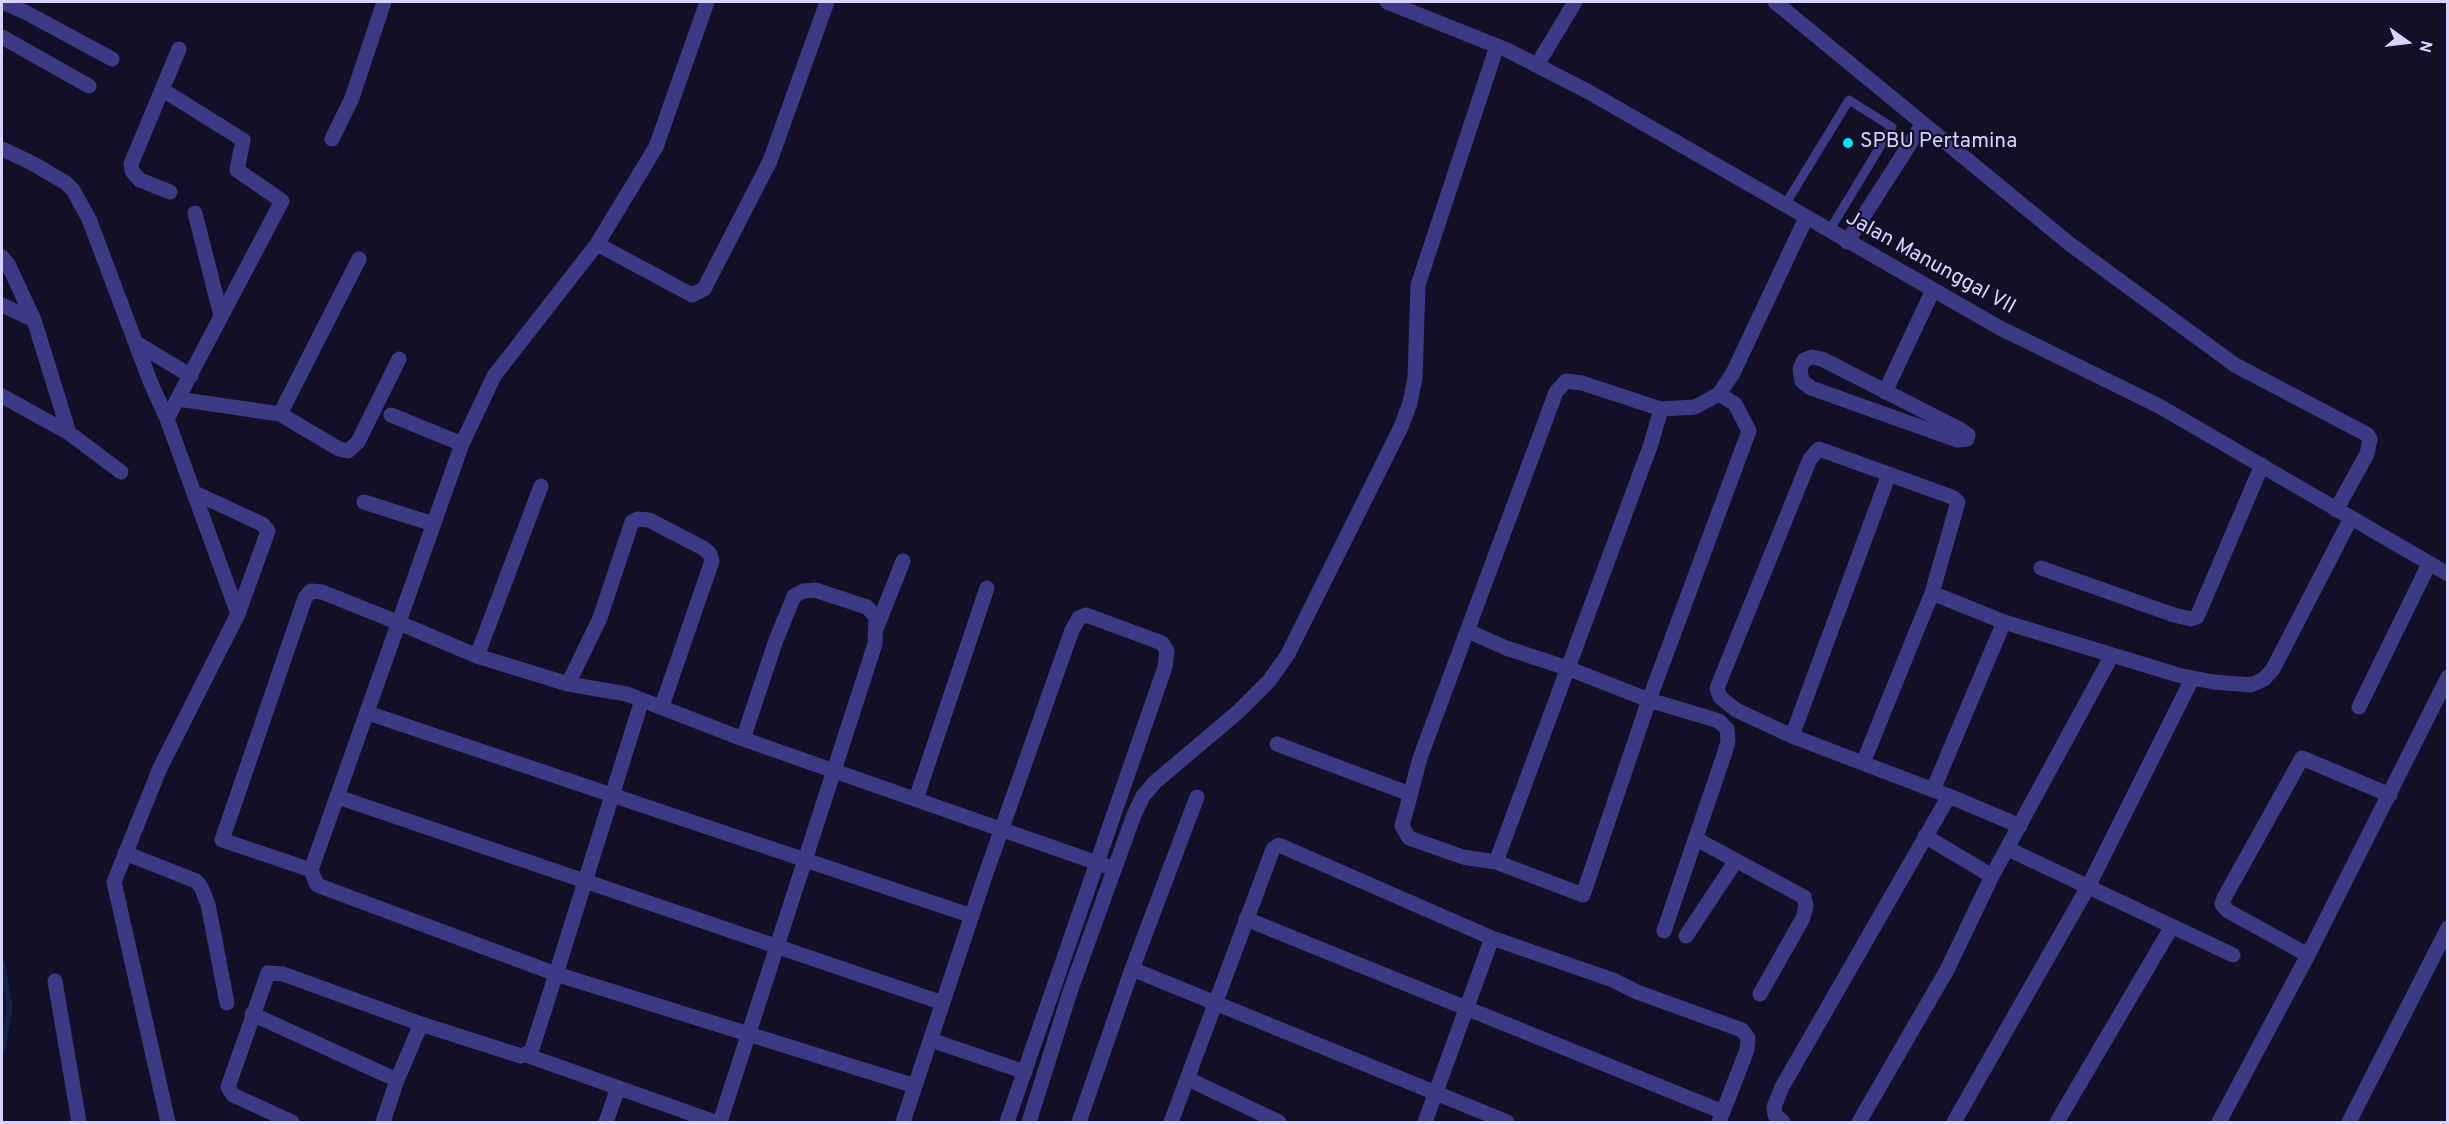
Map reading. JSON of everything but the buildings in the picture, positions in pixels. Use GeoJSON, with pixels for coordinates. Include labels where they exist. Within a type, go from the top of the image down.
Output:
{"type":"FeatureCollection","features":[{"type":"Feature","properties":{"kind":"street"},"geometry":{"type":"LineString","coordinates":[[2,2],[112,59]]}},
{"type":"Feature","properties":{"kind":"street"},"geometry":{"type":"LineString","coordinates":[[332,139],[352,98],[384,2]]}},
{"type":"Feature","properties":{"kind":"street"},"geometry":{"type":"LineString","coordinates":[[707,2],[662,135],[597,244],[494,376],[462,444],[311,870],[317,885],[556,974],[915,1086]]}},
{"type":"Feature","properties":{"kind":"street"},"geometry":{"type":"LineString","coordinates":[[597,244],[692,295],[704,289],[770,161],[827,2]]}},
{"type":"Feature","properties":{"kind":"street","name":"Jalan Manunggal VII"},"geometry":{"type":"LineString","coordinates":[[1387,2],[1497,46],[1587,91],[1933,291],[2000,328],[2159,406],[2448,574]]}},
{"type":"Feature","properties":{"kind":"street"},"geometry":{"type":"LineString","coordinates":[[1537,65],[1575,2]]}},
{"type":"Feature","properties":{"kind":"street"},"geometry":{"type":"LineString","coordinates":[[1775,2],[2071,245],[2235,365],[2368,435],[2370,439],[2367,454],[2336,510]]}},
{"type":"Feature","properties":{"kind":"street"},"geometry":{"type":"LineString","coordinates":[[2,37],[89,86]]}},
{"type":"Feature","properties":{"kind":"street"},"geometry":{"type":"LineString","coordinates":[[1029,1122],[1071,989],[1143,796],[1155,782],[1238,712],[1269,681],[1288,654],[1314,596],[1401,427],[1410,403],[1415,378],[1418,285],[1497,46]]}},
{"type":"Feature","properties":{"kind":"street"},"geometry":{"type":"LineString","coordinates":[[170,192],[140,180],[132,171],[131,164],[179,48]]}},
{"type":"Feature","properties":{"kind":"street"},"geometry":{"type":"LineString","coordinates":[[163,90],[243,140],[237,170],[282,201],[167,419]]}},
{"type":"Feature","properties":{"kind":"street"},"geometry":{"type":"LineString","coordinates":[[1847,242],[1922,125]]}},
{"type":"Feature","properties":{"kind":"street"},"geometry":{"type":"LineString","coordinates":[[2,149],[33,163],[74,190],[89,219],[195,493],[238,614]]}},
{"type":"Feature","properties":{"kind":"street"},"geometry":{"type":"LineString","coordinates":[[195,213],[221,316]]}},
{"type":"Feature","properties":{"kind":"street"},"geometry":{"type":"LineString","coordinates":[[1719,394],[1735,405],[1749,431],[1650,700],[1583,895],[1496,862],[1463,857],[1409,838],[1402,826],[1410,794],[1556,392],[1566,381],[1582,383],[1661,409],[1695,407],[1719,394],[1733,373],[1806,218]]}},
{"type":"Feature","properties":{"kind":"street"},"geometry":{"type":"LineString","coordinates":[[2,257],[8,264],[34,321],[69,433]]}},
{"type":"Feature","properties":{"kind":"street"},"geometry":{"type":"LineString","coordinates":[[280,414],[359,259]]}},
{"type":"Feature","properties":{"kind":"street"},"geometry":{"type":"LineString","coordinates":[[1885,392],[1933,291]]}},
{"type":"Feature","properties":{"kind":"street"},"geometry":{"type":"LineString","coordinates":[[2,305],[34,321]]}},
{"type":"Feature","properties":{"kind":"street"},"geometry":{"type":"LineString","coordinates":[[136,343],[191,376]]}},
{"type":"Feature","properties":{"kind":"street"},"geometry":{"type":"LineString","coordinates":[[1817,358],[1885,392],[1961,430],[1968,435],[1967,439],[1957,440],[1811,388],[1802,381],[1800,369],[1804,360],[1817,358]]}},
{"type":"Feature","properties":{"kind":"street"},"geometry":{"type":"LineString","coordinates":[[178,399],[280,414],[339,449],[348,450],[358,442],[399,359]]}},
{"type":"Feature","properties":{"kind":"street"},"geometry":{"type":"LineString","coordinates":[[2,396],[69,433],[121,472]]}},
{"type":"Feature","properties":{"kind":"street"},"geometry":{"type":"LineString","coordinates":[[1496,862],[1647,455],[1661,409]]}},
{"type":"Feature","properties":{"kind":"street"},"geometry":{"type":"LineString","coordinates":[[391,415],[462,444]]}},
{"type":"Feature","properties":{"kind":"street"},"geometry":{"type":"LineString","coordinates":[[1863,763],[1932,593],[1958,502],[1953,497],[1824,449],[1816,451],[1717,688],[1720,697],[1736,710],[1792,736],[1949,796],[2020,826]]}},
{"type":"Feature","properties":{"kind":"street"},"geometry":{"type":"LineString","coordinates":[[2041,568],[2185,618],[2197,617],[2262,465]]}},
{"type":"Feature","properties":{"kind":"street"},"geometry":{"type":"LineString","coordinates":[[1792,736],[1889,474]]}},
{"type":"Feature","properties":{"kind":"street"},"geometry":{"type":"LineString","coordinates":[[477,656],[541,486]]}},
{"type":"Feature","properties":{"kind":"street"},"geometry":{"type":"LineString","coordinates":[[168,1122],[114,882],[160,768],[238,614],[268,531],[262,524],[195,493]]}},
{"type":"Feature","properties":{"kind":"street"},"geometry":{"type":"LineString","coordinates":[[364,502],[433,524]]}},
{"type":"Feature","properties":{"kind":"street"},"geometry":{"type":"LineString","coordinates":[[1932,593],[2004,622],[2192,679],[2251,685],[2264,680],[2273,669],[2351,518]]}},
{"type":"Feature","properties":{"kind":"street"},"geometry":{"type":"LineString","coordinates":[[568,684],[600,618],[632,522],[638,519],[649,520],[703,548],[710,554],[712,561],[662,706]]}},
{"type":"Feature","properties":{"kind":"street"},"geometry":{"type":"LineString","coordinates":[[720,1122],[836,772],[878,627],[903,561]]}},
{"type":"Feature","properties":{"kind":"street"},"geometry":{"type":"LineString","coordinates":[[2358,707],[2428,564]]}},
{"type":"Feature","properties":{"kind":"street"},"geometry":{"type":"LineString","coordinates":[[916,799],[987,588]]}},
{"type":"Feature","properties":{"kind":"street"},"geometry":{"type":"LineString","coordinates":[[743,739],[776,640],[794,596],[802,591],[814,590],[850,600],[867,607],[876,617],[878,627]]}},
{"type":"Feature","properties":{"kind":"street"},"geometry":{"type":"LineString","coordinates":[[311,870],[222,840],[305,598],[311,591],[322,592],[477,656],[568,684],[627,694],[743,739],[1114,869]]}},
{"type":"Feature","properties":{"kind":"street"},"geometry":{"type":"LineString","coordinates":[[903,1122],[1072,630],[1079,618],[1086,615],[1151,637],[1162,643],[1167,651],[1165,667],[1007,1122]]}},
{"type":"Feature","properties":{"kind":"street"},"geometry":{"type":"LineString","coordinates":[[1933,790],[2004,622]]}},
{"type":"Feature","properties":{"kind":"street"},"geometry":{"type":"LineString","coordinates":[[1468,631],[1506,648],[1567,668],[1650,700],[1719,721],[1727,729],[1728,741],[1725,752],[1664,931]]}},
{"type":"Feature","properties":{"kind":"street"},"geometry":{"type":"LineString","coordinates":[[1859,1122],[1947,970],[1992,876],[2112,655]]}},
{"type":"Feature","properties":{"kind":"street"},"geometry":{"type":"LineString","coordinates":[[2219,1122],[2308,955],[2448,677]]}},
{"type":"Feature","properties":{"kind":"street"},"geometry":{"type":"LineString","coordinates":[[1954,1122],[2088,887],[2192,679]]}},
{"type":"Feature","properties":{"kind":"street"},"geometry":{"type":"LineString","coordinates":[[291,1122],[232,1095],[228,1087],[268,973],[276,972],[421,1024],[521,1056],[531,1052],[642,700]]}},
{"type":"Feature","properties":{"kind":"street"},"geometry":{"type":"LineString","coordinates":[[368,712],[972,916]]}},
{"type":"Feature","properties":{"kind":"street"},"geometry":{"type":"LineString","coordinates":[[1278,744],[1410,794]]}},
{"type":"Feature","properties":{"kind":"street"},"geometry":{"type":"LineString","coordinates":[[2308,955],[2228,911],[2222,904],[2224,898],[2302,758],[2390,795]]}},
{"type":"Feature","properties":{"kind":"street"},"geometry":{"type":"LineString","coordinates":[[1783,1122],[1775,1115],[1774,1107],[1782,1087],[1949,796]]}},
{"type":"Feature","properties":{"kind":"street"},"geometry":{"type":"LineString","coordinates":[[338,797],[943,1004]]}},
{"type":"Feature","properties":{"kind":"street"},"geometry":{"type":"LineString","coordinates":[[1079,1122],[1132,969],[1197,797]]}},
{"type":"Feature","properties":{"kind":"street"},"geometry":{"type":"LineString","coordinates":[[1925,836],[1992,876]]}},
{"type":"Feature","properties":{"kind":"street"},"geometry":{"type":"LineString","coordinates":[[1696,839],[1735,862],[1799,892],[1806,901],[1803,918],[1760,994]]}},
{"type":"Feature","properties":{"kind":"street"},"geometry":{"type":"LineString","coordinates":[[1171,1122],[1218,1002],[1246,919],[1273,849],[1279,845],[1492,938],[1613,980],[1637,992],[1742,1030],[1748,1038],[1748,1050],[1721,1117],[1246,919]]}},
{"type":"Feature","properties":{"kind":"street"},"geometry":{"type":"LineString","coordinates":[[2008,849],[2171,928],[2233,955]]}},
{"type":"Feature","properties":{"kind":"street"},"geometry":{"type":"LineString","coordinates":[[125,853],[196,881],[201,887],[208,904],[227,1003]]}},
{"type":"Feature","properties":{"kind":"street"},"geometry":{"type":"LineString","coordinates":[[1686,936],[1735,862]]}},
{"type":"Feature","properties":{"kind":"street"},"geometry":{"type":"LineString","coordinates":[[2057,1122],[2171,928]]}},
{"type":"Feature","properties":{"kind":"street"},"geometry":{"type":"LineString","coordinates":[[2349,1122],[2448,928]]}},
{"type":"Feature","properties":{"kind":"street"},"geometry":{"type":"LineString","coordinates":[[1425,1122],[1492,938]]}},
{"type":"Feature","properties":{"kind":"street"},"geometry":{"type":"LineString","coordinates":[[1132,969],[1218,1002],[1507,1122]]}},
{"type":"Feature","properties":{"kind":"street"},"geometry":{"type":"LineString","coordinates":[[56,981],[79,1122]]}},
{"type":"Feature","properties":{"kind":"street"},"geometry":{"type":"LineString","coordinates":[[252,1014],[397,1080]]}},
{"type":"Feature","properties":{"kind":"street"},"geometry":{"type":"LineString","coordinates":[[383,1122],[397,1080],[421,1024]]}},
{"type":"Feature","properties":{"kind":"street"},"geometry":{"type":"LineString","coordinates":[[931,1040],[1024,1072]]}},
{"type":"Feature","properties":{"kind":"street"},"geometry":{"type":"LineString","coordinates":[[526,1055],[715,1122]]}},
{"type":"Feature","properties":{"kind":"street"},"geometry":{"type":"LineString","coordinates":[[1188,1079],[1280,1122]]}},
{"type":"Feature","properties":{"kind":"street"},"geometry":{"type":"LineString","coordinates":[[606,1122],[618,1088]]}},
{"type":"Feature","properties":{"kind":"lane"},"geometry":{"type":"LineString","coordinates":[[1785,205],[1849,100],[1892,127],[1829,231]]}},
{"type":"Feature","properties":{"kind":"waterway"},"geometry":{"type":"LineString","coordinates":[[2,964],[10,1007],[2,1050]]}},
{"type":"Feature","properties":{"kind":"place","name":"SPBU Pertamina"},"geometry":{"type":"Point","coordinates":[1848,143]}}]}
